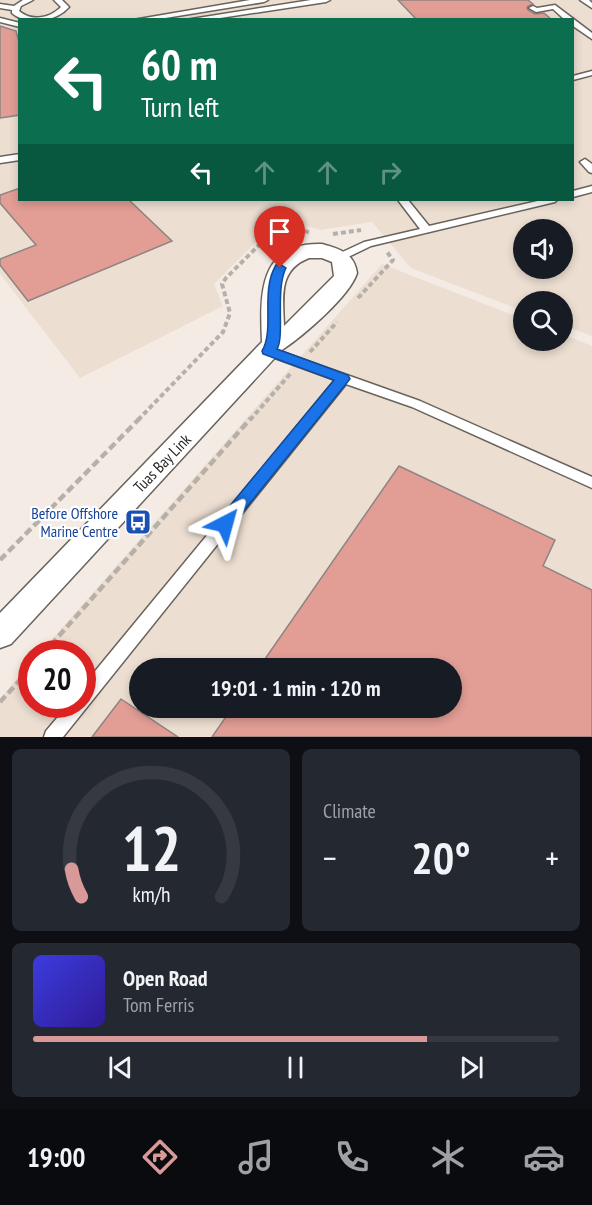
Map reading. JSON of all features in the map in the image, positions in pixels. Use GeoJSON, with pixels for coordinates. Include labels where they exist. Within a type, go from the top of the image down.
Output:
{"type":"FeatureCollection","features":[{"type":"Feature","properties":{"kind":"street"},"geometry":{"type":"LineString","coordinates":[[271,348],[278,271],[291,258],[309,251],[322,251],[340,257]]}},
{"type":"Feature","properties":{"kind":"street","name":"Tuas Bay Link"},"geometry":{"type":"LineString","coordinates":[[0,634],[271,348],[295,330],[346,277],[345,265],[340,257]]}},
{"type":"Feature","properties":{"kind":"lane"},"geometry":{"type":"LineString","coordinates":[[0,6],[15,8],[29,0]]}},
{"type":"Feature","properties":{"kind":"lane"},"geometry":{"type":"LineString","coordinates":[[48,18],[63,16],[65,7],[58,0]]}},
{"type":"Feature","properties":{"kind":"lane"},"geometry":{"type":"LineString","coordinates":[[185,0],[189,16]]}},
{"type":"Feature","properties":{"kind":"lane"},"geometry":{"type":"LineString","coordinates":[[207,0],[215,16]]}},
{"type":"Feature","properties":{"kind":"lane"},"geometry":{"type":"LineString","coordinates":[[189,16],[211,8],[264,0]]}},
{"type":"Feature","properties":{"kind":"lane"},"geometry":{"type":"LineString","coordinates":[[162,18],[215,16],[282,3],[326,0]]}},
{"type":"Feature","properties":{"kind":"lane"},"geometry":{"type":"LineString","coordinates":[[584,0],[592,6]]}},
{"type":"Feature","properties":{"kind":"lane"},"geometry":{"type":"LineString","coordinates":[[533,8],[536,10],[555,7],[568,18]]}},
{"type":"Feature","properties":{"kind":"lane"},"geometry":{"type":"LineString","coordinates":[[15,8],[17,14],[24,18]]}},
{"type":"Feature","properties":{"kind":"lane"},"geometry":{"type":"LineString","coordinates":[[0,20],[18,24]]}},
{"type":"Feature","properties":{"kind":"lane"},"geometry":{"type":"LineString","coordinates":[[574,23],[592,37]]}},
{"type":"Feature","properties":{"kind":"lane"},"geometry":{"type":"LineString","coordinates":[[574,78],[592,74]]}},
{"type":"Feature","properties":{"kind":"lane"},"geometry":{"type":"LineString","coordinates":[[0,160],[18,157]]}},
{"type":"Feature","properties":{"kind":"lane"},"geometry":{"type":"LineString","coordinates":[[585,162],[592,170]]}},
{"type":"Feature","properties":{"kind":"lane"},"geometry":{"type":"LineString","coordinates":[[574,194],[592,189]]}},
{"type":"Feature","properties":{"kind":"lane"},"geometry":{"type":"LineString","coordinates":[[404,201],[426,230]]}},
{"type":"Feature","properties":{"kind":"lane"},"geometry":{"type":"LineString","coordinates":[[340,257],[369,244],[548,201]]}},
{"type":"Feature","properties":{"kind":"lane"},"geometry":{"type":"LineString","coordinates":[[271,348],[300,363],[416,404],[592,483]]}},
{"type":"Feature","properties":{"kind":"lane"},"geometry":{"type":"LineString","coordinates":[[96,683],[343,379]]}},
{"type":"Feature","properties":{"kind":"lane"},"geometry":{"type":"LineString","coordinates":[[52,737],[68,718]]}},
{"type":"Feature","properties":{"kind":"path"},"geometry":{"type":"LineString","coordinates":[[0,560],[218,339],[227,327],[231,306],[222,284],[226,278],[275,229],[284,225],[313,233]]}},
{"type":"Feature","properties":{"kind":"path"},"geometry":{"type":"LineString","coordinates":[[322,236],[365,229]]}},
{"type":"Feature","properties":{"kind":"path"},"geometry":{"type":"LineString","coordinates":[[353,304],[393,260]]}},
{"type":"Feature","properties":{"kind":"path"},"geometry":{"type":"LineString","coordinates":[[55,640],[338,321]]}},
{"type":"Feature","properties":{"kind":"path"},"geometry":{"type":"LineString","coordinates":[[0,702],[18,682]]}},
{"type":"Feature","properties":{"kind":"shaded area"},"geometry":{"type":"Polygon","coordinates":[[[0,0],[592,0],[592,336],[573,329],[573,291],[513,291],[513,307],[411,268],[372,222],[321,230],[280,218],[214,284],[223,306],[80,378],[0,274],[0,0]]]}},
{"type":"Feature","properties":{"kind":"shaded area"},"geometry":{"type":"Polygon","coordinates":[[[382,264],[513,315],[513,351],[573,351],[573,338],[592,346],[592,737],[0,737],[0,699],[18,678],[18,718],[96,718],[96,640],[51,640],[382,264]]]}},
{"type":"Feature","properties":{"kind":"building"},"geometry":{"type":"Polygon","coordinates":[[[398,0],[528,0],[533,4],[527,7],[528,10],[535,14],[544,13],[550,18],[415,18],[398,0]]]}},
{"type":"Feature","properties":{"kind":"building"},"geometry":{"type":"Polygon","coordinates":[[[0,26],[16,31],[18,38],[18,115],[0,118],[0,26]]]}},
{"type":"Feature","properties":{"kind":"building"},"geometry":{"type":"Polygon","coordinates":[[[18,189],[18,201],[130,201],[172,241],[28,301],[0,265],[0,259],[36,245],[0,203],[0,195],[18,189]]]}},
{"type":"Feature","properties":{"kind":"building"},"geometry":{"type":"Polygon","coordinates":[[[399,466],[555,540],[543,566],[592,590],[592,737],[212,737],[225,718],[462,718],[462,658],[266,658],[399,466]]]}},
{"type":"Feature","properties":{"kind":"building"},"geometry":{"type":"Polygon","coordinates":[[[121,699],[129,704],[129,718],[150,718],[178,737],[92,737],[121,699]]]}},
{"type":"Feature","properties":{"kind":"place","name":"Before Offshore Marine Centre"},"geometry":{"type":"Point","coordinates":[138,522]}},
{"type":"Feature","properties":{"kind":"route"},"geometry":{"type":"LineString","coordinates":[[225,524],[343,379],[268,351],[274,344],[273,315],[277,275],[280,268]]}}]}
